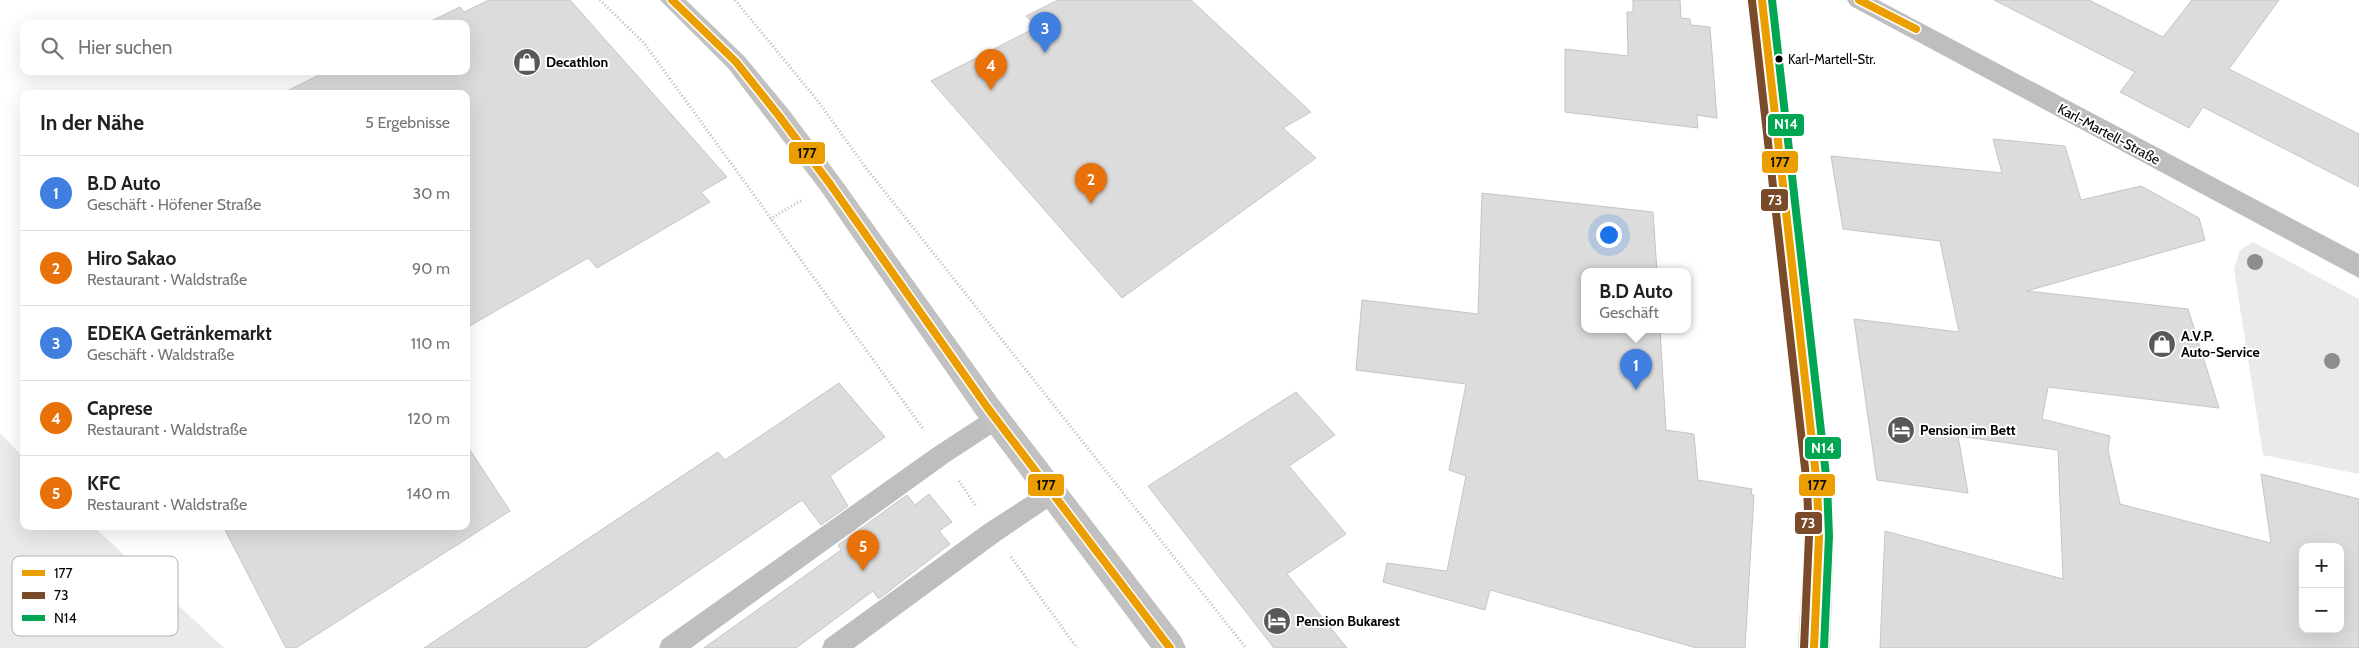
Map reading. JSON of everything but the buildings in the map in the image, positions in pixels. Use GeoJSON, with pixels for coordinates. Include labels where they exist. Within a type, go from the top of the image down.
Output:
{"type":"FeatureCollection","features":[{"type":"Feature","properties":{"kind":"street"},"geometry":{"type":"LineString","coordinates":[[672,0],[736,62],[779,116],[830,184],[996,419],[1170,648]]}},
{"type":"Feature","properties":{"kind":"street"},"geometry":{"type":"LineString","coordinates":[[1762,0],[1817,485],[1819,536],[1814,648]]}},
{"type":"Feature","properties":{"kind":"street","name":"Karl-Martell-Straße"},"geometry":{"type":"LineString","coordinates":[[1858,0],[2359,267]]}},
{"type":"Feature","properties":{"kind":"lane"},"geometry":{"type":"LineString","coordinates":[[671,648],[941,455],[996,419]]}},
{"type":"Feature","properties":{"kind":"lane"},"geometry":{"type":"LineString","coordinates":[[834,648],[994,532],[1052,493]]}},
{"type":"Feature","properties":{"kind":"path"},"geometry":{"type":"LineString","coordinates":[[600,0],[644,43],[941,455],[1077,648]]}},
{"type":"Feature","properties":{"kind":"path"},"geometry":{"type":"LineString","coordinates":[[735,0],[816,100],[866,168],[1246,648]]}},
{"type":"Feature","properties":{"kind":"shaded area"},"geometry":{"type":"Polygon","coordinates":[[[2253,242],[2359,299],[2359,474],[2263,455],[2234,269],[2240,250],[2253,242]]]}},
{"type":"Feature","properties":{"kind":"shaded area"},"geometry":{"type":"Polygon","coordinates":[[[0,433],[20,454],[20,530],[97,530],[125,556],[12,556],[12,636],[178,636],[178,605],[224,648],[0,648],[0,433]]]}},
{"type":"Feature","properties":{"kind":"transit line","name":"177"},"geometry":{"type":"LineString","coordinates":[[672,0],[736,62],[779,116],[830,184],[987,407],[1170,648]]}},
{"type":"Feature","properties":{"kind":"transit line","name":"177"},"geometry":{"type":"LineString","coordinates":[[1762,0],[1817,485],[1819,536],[1814,648]]}},
{"type":"Feature","properties":{"kind":"transit line","name":"N14"},"geometry":{"type":"LineString","coordinates":[[1772,0],[1827,484],[1829,536],[1824,648]]}},
{"type":"Feature","properties":{"kind":"transit line","name":"177"},"geometry":{"type":"LineString","coordinates":[[1859,0],[1916,29]]}},
{"type":"Feature","properties":{"kind":"transit line","name":"73"},"geometry":{"type":"LineString","coordinates":[[1752,1],[1807,486],[1809,536],[1804,648]]}},
{"type":"Feature","properties":{"kind":"place","name":"EDEKA Getränkemarkt"},"geometry":{"type":"Point","coordinates":[1045,53]}},
{"type":"Feature","properties":{"kind":"place","name":"Karl-Martell-Str."},"geometry":{"type":"Point","coordinates":[1779,59]}},
{"type":"Feature","properties":{"kind":"place","name":"Decathlon"},"geometry":{"type":"Point","coordinates":[527,62]}},
{"type":"Feature","properties":{"kind":"place","name":"Caprese"},"geometry":{"type":"Point","coordinates":[991,90]}},
{"type":"Feature","properties":{"kind":"place","name":"Hiro Sakao"},"geometry":{"type":"Point","coordinates":[1091,204]}},
{"type":"Feature","properties":{"kind":"place","name":"A.V.P. Auto-Service"},"geometry":{"type":"Point","coordinates":[2162,344]}},
{"type":"Feature","properties":{"kind":"place","name":"B.D Auto"},"geometry":{"type":"Point","coordinates":[1636,390]}},
{"type":"Feature","properties":{"kind":"place","name":"Pension im Bett"},"geometry":{"type":"Point","coordinates":[1901,430]}},
{"type":"Feature","properties":{"kind":"place","name":"KFC"},"geometry":{"type":"Point","coordinates":[863,571]}},
{"type":"Feature","properties":{"kind":"place","name":"Pension Bukarest"},"geometry":{"type":"Point","coordinates":[1277,621]}}]}
